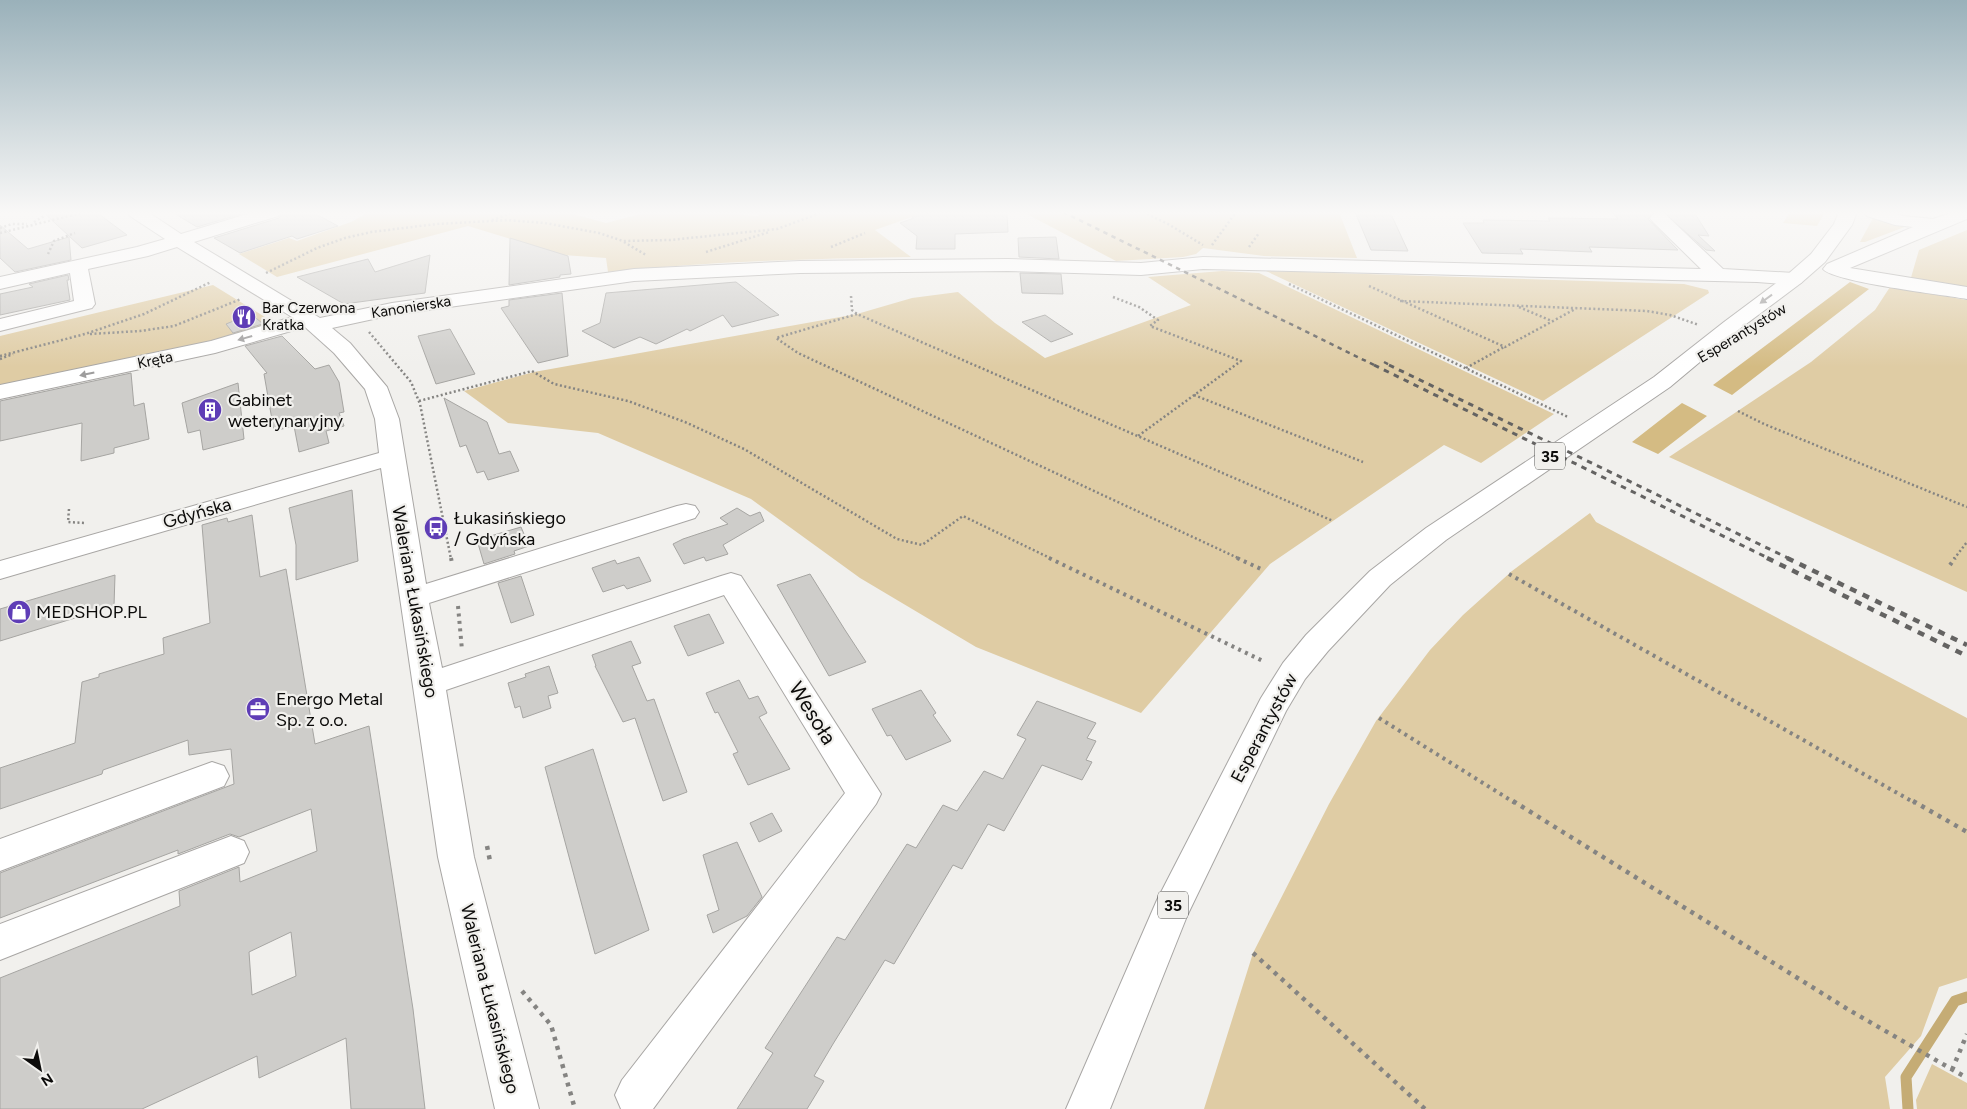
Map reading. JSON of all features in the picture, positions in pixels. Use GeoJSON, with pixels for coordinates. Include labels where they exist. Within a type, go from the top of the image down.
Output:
{"type":"FeatureCollection","features":[{"type":"Feature","properties":{"kind":"street"},"geometry":{"type":"LineString","coordinates":[[0,283],[87,264]]}},
{"type":"Feature","properties":{"kind":"street","name":"Waleriana Łukasińskiego"},"geometry":{"type":"LineString","coordinates":[[217,264],[313,322],[342,348],[376,387],[387,419],[403,535],[415,597],[456,857],[517,1109]]}},
{"type":"Feature","properties":{"kind":"street","name":"Kanonierska"},"geometry":{"type":"LineString","coordinates":[[313,322],[634,275],[800,267],[1008,265],[1140,269],[1167,264]]}},
{"type":"Feature","properties":{"kind":"street","name":"Kanonierska"},"geometry":{"type":"LineString","coordinates":[[1247,264],[1718,275],[1794,279]]}},
{"type":"Feature","properties":{"kind":"street"},"geometry":{"type":"LineString","coordinates":[[1706,264],[1718,275]]}},
{"type":"Feature","properties":{"kind":"street","name":"Esperantystów"},"geometry":{"type":"LineString","coordinates":[[1666,379],[1730,326],[1794,279],[1811,264]]}},
{"type":"Feature","properties":{"kind":"street","name":"Esperantystów"},"geometry":{"type":"LineString","coordinates":[[1088,1109],[1170,912],[1272,707],[1294,671],[1348,610],[1406,556],[1524,473],[1666,379],[1797,300],[1836,264]]}},
{"type":"Feature","properties":{"kind":"street"},"geometry":{"type":"LineString","coordinates":[[1833,268],[1843,264]]}},
{"type":"Feature","properties":{"kind":"street"},"geometry":{"type":"LineString","coordinates":[[0,325],[84,304],[78,266]]}},
{"type":"Feature","properties":{"kind":"street"},"geometry":{"type":"LineString","coordinates":[[1833,268],[1848,274],[1967,293]]}},
{"type":"Feature","properties":{"kind":"street","name":"Kręta"},"geometry":{"type":"LineString","coordinates":[[0,392],[215,347],[313,322]]}},
{"type":"Feature","properties":{"kind":"street","name":"Gdyńska"},"geometry":{"type":"LineString","coordinates":[[0,570],[393,456]]}},
{"type":"Feature","properties":{"kind":"street"},"geometry":{"type":"LineString","coordinates":[[415,597],[686,512]]}},
{"type":"Feature","properties":{"kind":"street","name":"Wesoła"},"geometry":{"type":"LineString","coordinates":[[429,684],[731,583],[864,794],[637,1095]]}},
{"type":"Feature","properties":{"kind":"street"},"geometry":{"type":"LineString","coordinates":[[0,855],[212,776]]}},
{"type":"Feature","properties":{"kind":"street"},"geometry":{"type":"LineString","coordinates":[[0,942],[231,852]]}},
{"type":"Feature","properties":{"kind":"path"},"geometry":{"type":"LineString","coordinates":[[264,273],[284,264]]}},
{"type":"Feature","properties":{"kind":"path"},"geometry":{"type":"LineString","coordinates":[[1247,264],[1568,417]]}},
{"type":"Feature","properties":{"kind":"path"},"geometry":{"type":"LineString","coordinates":[[1340,266],[1344,273],[1400,301],[1505,347]]}},
{"type":"Feature","properties":{"kind":"path"},"geometry":{"type":"LineString","coordinates":[[0,358],[85,334],[144,314],[216,280]]}},
{"type":"Feature","properties":{"kind":"path"},"geometry":{"type":"LineString","coordinates":[[851,296],[852,310],[857,314],[1333,521]]}},
{"type":"Feature","properties":{"kind":"path"},"geometry":{"type":"LineString","coordinates":[[1113,297],[1139,306],[1158,320],[1150,326],[1242,361],[1137,437]]}},
{"type":"Feature","properties":{"kind":"path"},"geometry":{"type":"LineString","coordinates":[[85,334],[140,331],[174,326],[245,298]]}},
{"type":"Feature","properties":{"kind":"path"},"geometry":{"type":"LineString","coordinates":[[1400,301],[1646,311],[1670,314],[1704,327]]}},
{"type":"Feature","properties":{"kind":"path"},"geometry":{"type":"LineString","coordinates":[[1516,306],[1552,321]]}},
{"type":"Feature","properties":{"kind":"path"},"geometry":{"type":"LineString","coordinates":[[1465,368],[1578,308]]}},
{"type":"Feature","properties":{"kind":"path"},"geometry":{"type":"LineString","coordinates":[[857,314],[776,338],[798,353],[1261,569]]}},
{"type":"Feature","properties":{"kind":"path"},"geometry":{"type":"LineString","coordinates":[[351,317],[374,337],[387,352],[411,382],[419,401],[455,584],[463,672]]}},
{"type":"Feature","properties":{"kind":"path"},"geometry":{"type":"LineString","coordinates":[[419,401],[532,371],[554,384],[628,401],[719,437],[744,449],[897,539],[922,545],[963,516],[1262,661]]}},
{"type":"Feature","properties":{"kind":"path"},"geometry":{"type":"LineString","coordinates":[[1194,395],[1363,462]]}},
{"type":"Feature","properties":{"kind":"path"},"geometry":{"type":"LineString","coordinates":[[1738,411],[1764,424],[1967,508]]}},
{"type":"Feature","properties":{"kind":"path"},"geometry":{"type":"LineString","coordinates":[[1950,565],[1967,542]]}},
{"type":"Feature","properties":{"kind":"path"},"geometry":{"type":"LineString","coordinates":[[1509,574],[1967,832]]}},
{"type":"Feature","properties":{"kind":"path"},"geometry":{"type":"LineString","coordinates":[[1379,718],[1911,1048],[1967,1078]]}},
{"type":"Feature","properties":{"kind":"path"},"geometry":{"type":"LineString","coordinates":[[485,837],[491,866]]}},
{"type":"Feature","properties":{"kind":"path"},"geometry":{"type":"LineString","coordinates":[[1253,953],[1425,1109]]}},
{"type":"Feature","properties":{"kind":"path"},"geometry":{"type":"LineString","coordinates":[[520,983],[522,992],[551,1025],[575,1109]]}},
{"type":"Feature","properties":{"kind":"path"},"geometry":{"type":"LineString","coordinates":[[1952,1070],[1967,1034]]}},
{"type":"Feature","properties":{"kind":"shaded area"},"geometry":{"type":"Polygon","coordinates":[[[255,264],[327,264],[277,277],[255,264]]]}},
{"type":"Feature","properties":{"kind":"shaded area"},"geometry":{"type":"Polygon","coordinates":[[[607,264],[711,264],[646,268],[608,272],[607,264]]]}},
{"type":"Feature","properties":{"kind":"shaded area"},"geometry":{"type":"Polygon","coordinates":[[[1915,264],[1967,264],[1967,290],[1910,281],[1915,264]]]}},
{"type":"Feature","properties":{"kind":"shaded area"},"geometry":{"type":"Polygon","coordinates":[[[1222,271],[1259,273],[1554,414],[1481,463],[1444,445],[1270,564],[1141,713],[976,647],[860,578],[751,499],[598,433],[508,423],[464,391],[534,372],[857,314],[912,298],[958,292],[995,323],[1045,358],[1191,305],[1148,277],[1222,271]]]}},
{"type":"Feature","properties":{"kind":"shaded area"},"geometry":{"type":"Polygon","coordinates":[[[1266,271],[1684,284],[1708,290],[1709,293],[1543,401],[1266,271]]]}},
{"type":"Feature","properties":{"kind":"shaded area"},"geometry":{"type":"Polygon","coordinates":[[[1850,282],[1869,289],[1732,395],[1713,385],[1850,282]]]}},
{"type":"Feature","properties":{"kind":"shaded area"},"geometry":{"type":"Polygon","coordinates":[[[213,285],[278,325],[205,346],[0,389],[0,336],[213,285]]]}},
{"type":"Feature","properties":{"kind":"shaded area"},"geometry":{"type":"Polygon","coordinates":[[[1890,287],[1967,300],[1967,592],[1669,457],[1811,362],[1875,310],[1890,287]]]}},
{"type":"Feature","properties":{"kind":"shaded area"},"geometry":{"type":"Polygon","coordinates":[[[1682,403],[1707,416],[1658,454],[1632,442],[1682,403]]]}},
{"type":"Feature","properties":{"kind":"shaded area"},"geometry":{"type":"Polygon","coordinates":[[[1590,513],[1596,522],[1967,718],[1967,978],[1939,987],[1921,1036],[1885,1077],[1890,1109],[1204,1109],[1253,953],[1329,804],[1376,721],[1430,650],[1463,615],[1512,571],[1590,513]]]}},
{"type":"Feature","properties":{"kind":"shaded area"},"geometry":{"type":"Polygon","coordinates":[[[1932,1064],[1967,1083],[1967,1109],[1917,1109],[1916,1100],[1932,1064]]]}},
{"type":"Feature","properties":{"kind":"building"},"geometry":{"type":"Polygon","coordinates":[[[6,264],[53,264],[15,272],[6,264]]]}},
{"type":"Feature","properties":{"kind":"building"},"geometry":{"type":"Polygon","coordinates":[[[349,264],[371,264],[375,272],[402,264],[429,264],[425,293],[344,304],[297,277],[349,264]]]}},
{"type":"Feature","properties":{"kind":"building"},"geometry":{"type":"Polygon","coordinates":[[[509,264],[569,264],[571,274],[509,285],[509,264]]]}},
{"type":"Feature","properties":{"kind":"building"},"geometry":{"type":"Polygon","coordinates":[[[1020,273],[1061,274],[1063,294],[1022,293],[1020,273]]]}},
{"type":"Feature","properties":{"kind":"building"},"geometry":{"type":"Polygon","coordinates":[[[68,275],[70,300],[0,315],[0,294],[33,287],[29,284],[68,275]]]}},
{"type":"Feature","properties":{"kind":"building"},"geometry":{"type":"Polygon","coordinates":[[[736,282],[779,315],[732,327],[723,315],[690,331],[687,329],[656,344],[640,337],[614,348],[582,331],[600,323],[606,293],[736,282]]]}},
{"type":"Feature","properties":{"kind":"building"},"geometry":{"type":"Polygon","coordinates":[[[562,293],[568,356],[538,363],[501,308],[509,306],[509,300],[562,293]]]}},
{"type":"Feature","properties":{"kind":"building"},"geometry":{"type":"Polygon","coordinates":[[[251,314],[262,323],[269,322],[233,333],[226,324],[251,314]]]}},
{"type":"Feature","properties":{"kind":"building"},"geometry":{"type":"Polygon","coordinates":[[[1045,315],[1073,334],[1051,342],[1022,322],[1045,315]]]}},
{"type":"Feature","properties":{"kind":"building"},"geometry":{"type":"Polygon","coordinates":[[[450,329],[475,374],[436,384],[418,336],[450,329]]]}},
{"type":"Feature","properties":{"kind":"building"},"geometry":{"type":"Polygon","coordinates":[[[282,336],[315,369],[329,365],[339,382],[344,412],[339,413],[344,426],[326,431],[329,443],[299,452],[294,426],[274,431],[264,374],[267,373],[245,346],[282,336]]]}},
{"type":"Feature","properties":{"kind":"building"},"geometry":{"type":"Polygon","coordinates":[[[131,373],[134,406],[144,403],[149,439],[114,448],[114,453],[81,461],[82,423],[0,441],[0,401],[131,373]]]}},
{"type":"Feature","properties":{"kind":"building"},"geometry":{"type":"Polygon","coordinates":[[[238,383],[244,439],[203,450],[200,430],[188,433],[182,403],[238,383]]]}},
{"type":"Feature","properties":{"kind":"building"},"geometry":{"type":"Polygon","coordinates":[[[444,398],[487,422],[499,454],[510,451],[519,471],[488,480],[484,471],[477,473],[466,445],[460,447],[444,398]]]}},
{"type":"Feature","properties":{"kind":"building"},"geometry":{"type":"Polygon","coordinates":[[[352,490],[358,561],[296,580],[296,545],[289,508],[352,490]]]}},
{"type":"Feature","properties":{"kind":"building"},"geometry":{"type":"Polygon","coordinates":[[[737,508],[750,516],[760,512],[764,521],[723,545],[728,554],[706,561],[704,557],[684,564],[673,544],[728,524],[720,518],[737,508]]]}},
{"type":"Feature","properties":{"kind":"building"},"geometry":{"type":"Polygon","coordinates":[[[252,515],[260,577],[286,569],[315,744],[369,726],[413,1009],[425,1109],[351,1109],[346,1038],[259,1078],[257,1056],[142,1109],[0,1109],[0,978],[180,906],[179,891],[239,867],[240,882],[317,851],[311,809],[239,837],[230,834],[178,854],[178,850],[0,918],[0,873],[234,784],[231,749],[189,755],[188,740],[103,770],[102,774],[0,809],[0,768],[75,743],[82,682],[99,677],[99,674],[164,654],[163,638],[210,623],[202,525],[227,518],[228,522],[252,515]],[[291,932],[249,952],[252,995],[296,976],[291,932]]]}},
{"type":"Feature","properties":{"kind":"building"},"geometry":{"type":"Polygon","coordinates":[[[521,527],[529,546],[514,551],[515,554],[484,564],[477,540],[521,527]]]}},
{"type":"Feature","properties":{"kind":"building"},"geometry":{"type":"Polygon","coordinates":[[[639,557],[651,581],[627,589],[624,585],[603,592],[592,568],[615,560],[617,564],[639,557]]]}},
{"type":"Feature","properties":{"kind":"building"},"geometry":{"type":"Polygon","coordinates":[[[810,574],[866,662],[829,676],[777,585],[810,574]]]}},
{"type":"Feature","properties":{"kind":"building"},"geometry":{"type":"Polygon","coordinates":[[[115,575],[114,606],[0,641],[0,609],[115,575]]]}},
{"type":"Feature","properties":{"kind":"building"},"geometry":{"type":"Polygon","coordinates":[[[521,576],[534,615],[511,623],[498,583],[521,576]]]}},
{"type":"Feature","properties":{"kind":"building"},"geometry":{"type":"Polygon","coordinates":[[[709,614],[724,643],[688,656],[674,626],[709,614]]]}},
{"type":"Feature","properties":{"kind":"building"},"geometry":{"type":"Polygon","coordinates":[[[631,641],[641,663],[632,666],[647,701],[654,699],[687,792],[663,801],[635,718],[623,722],[595,666],[592,655],[631,641]]]}},
{"type":"Feature","properties":{"kind":"building"},"geometry":{"type":"Polygon","coordinates":[[[549,666],[558,693],[548,696],[551,708],[523,718],[520,706],[515,708],[508,683],[526,677],[525,674],[549,666]]]}},
{"type":"Feature","properties":{"kind":"building"},"geometry":{"type":"Polygon","coordinates":[[[739,680],[749,699],[758,696],[767,713],[759,717],[790,769],[748,785],[733,754],[738,752],[718,712],[715,713],[706,693],[739,680]]]}},
{"type":"Feature","properties":{"kind":"building"},"geometry":{"type":"Polygon","coordinates":[[[921,690],[936,713],[933,715],[951,741],[906,760],[891,735],[887,736],[872,709],[921,690]]]}},
{"type":"Feature","properties":{"kind":"building"},"geometry":{"type":"Polygon","coordinates":[[[1037,701],[1096,723],[1087,738],[1096,741],[1086,760],[1092,762],[1082,780],[1042,765],[1004,831],[988,824],[962,869],[953,865],[894,964],[885,960],[833,1044],[814,1076],[824,1081],[807,1109],[737,1109],[773,1053],[765,1048],[837,937],[845,940],[907,844],[916,848],[943,805],[957,811],[984,771],[1003,779],[1026,739],[1017,735],[1037,701]]]}},
{"type":"Feature","properties":{"kind":"building"},"geometry":{"type":"Polygon","coordinates":[[[593,749],[649,930],[595,954],[545,767],[593,749]]]}},
{"type":"Feature","properties":{"kind":"building"},"geometry":{"type":"Polygon","coordinates":[[[772,813],[782,831],[759,842],[750,823],[772,813]]]}},
{"type":"Feature","properties":{"kind":"building"},"geometry":{"type":"Polygon","coordinates":[[[737,842],[762,897],[747,916],[713,933],[707,915],[719,910],[703,855],[737,842]]]}},
{"type":"Feature","properties":{"kind":"waterway"},"geometry":{"type":"LineString","coordinates":[[1908,1109],[1906,1077],[1955,1001],[1967,997]]}},
{"type":"Feature","properties":{"kind":"railway"},"geometry":{"type":"LineString","coordinates":[[1168,264],[1376,366]]}},
{"type":"Feature","properties":{"kind":"railway"},"geometry":{"type":"LineString","coordinates":[[1384,362],[1392,366]]}},
{"type":"Feature","properties":{"kind":"railway"},"geometry":{"type":"LineString","coordinates":[[1374,365],[1770,559]]}},
{"type":"Feature","properties":{"kind":"railway"},"geometry":{"type":"LineString","coordinates":[[1389,365],[1790,559]]}},
{"type":"Feature","properties":{"kind":"railway"},"geometry":{"type":"LineString","coordinates":[[1767,558],[1967,656]]}},
{"type":"Feature","properties":{"kind":"railway"},"geometry":{"type":"LineString","coordinates":[[1787,558],[1967,645]]}},
{"type":"Feature","properties":{"kind":"place","name":"Bar Czerwona Kratka"},"geometry":{"type":"Point","coordinates":[244,317]}},
{"type":"Feature","properties":{"kind":"place","name":"Gabinet weterynaryjny"},"geometry":{"type":"Point","coordinates":[210,410]}},
{"type":"Feature","properties":{"kind":"place","name":"Łukasińskiego / Gdyńska"},"geometry":{"type":"Point","coordinates":[436,528]}},
{"type":"Feature","properties":{"kind":"place","name":"MEDSHOP.PL"},"geometry":{"type":"Point","coordinates":[19,612]}},
{"type":"Feature","properties":{"kind":"place","name":"Energo Metal Sp. z o.o."},"geometry":{"type":"Point","coordinates":[258,709]}}]}
